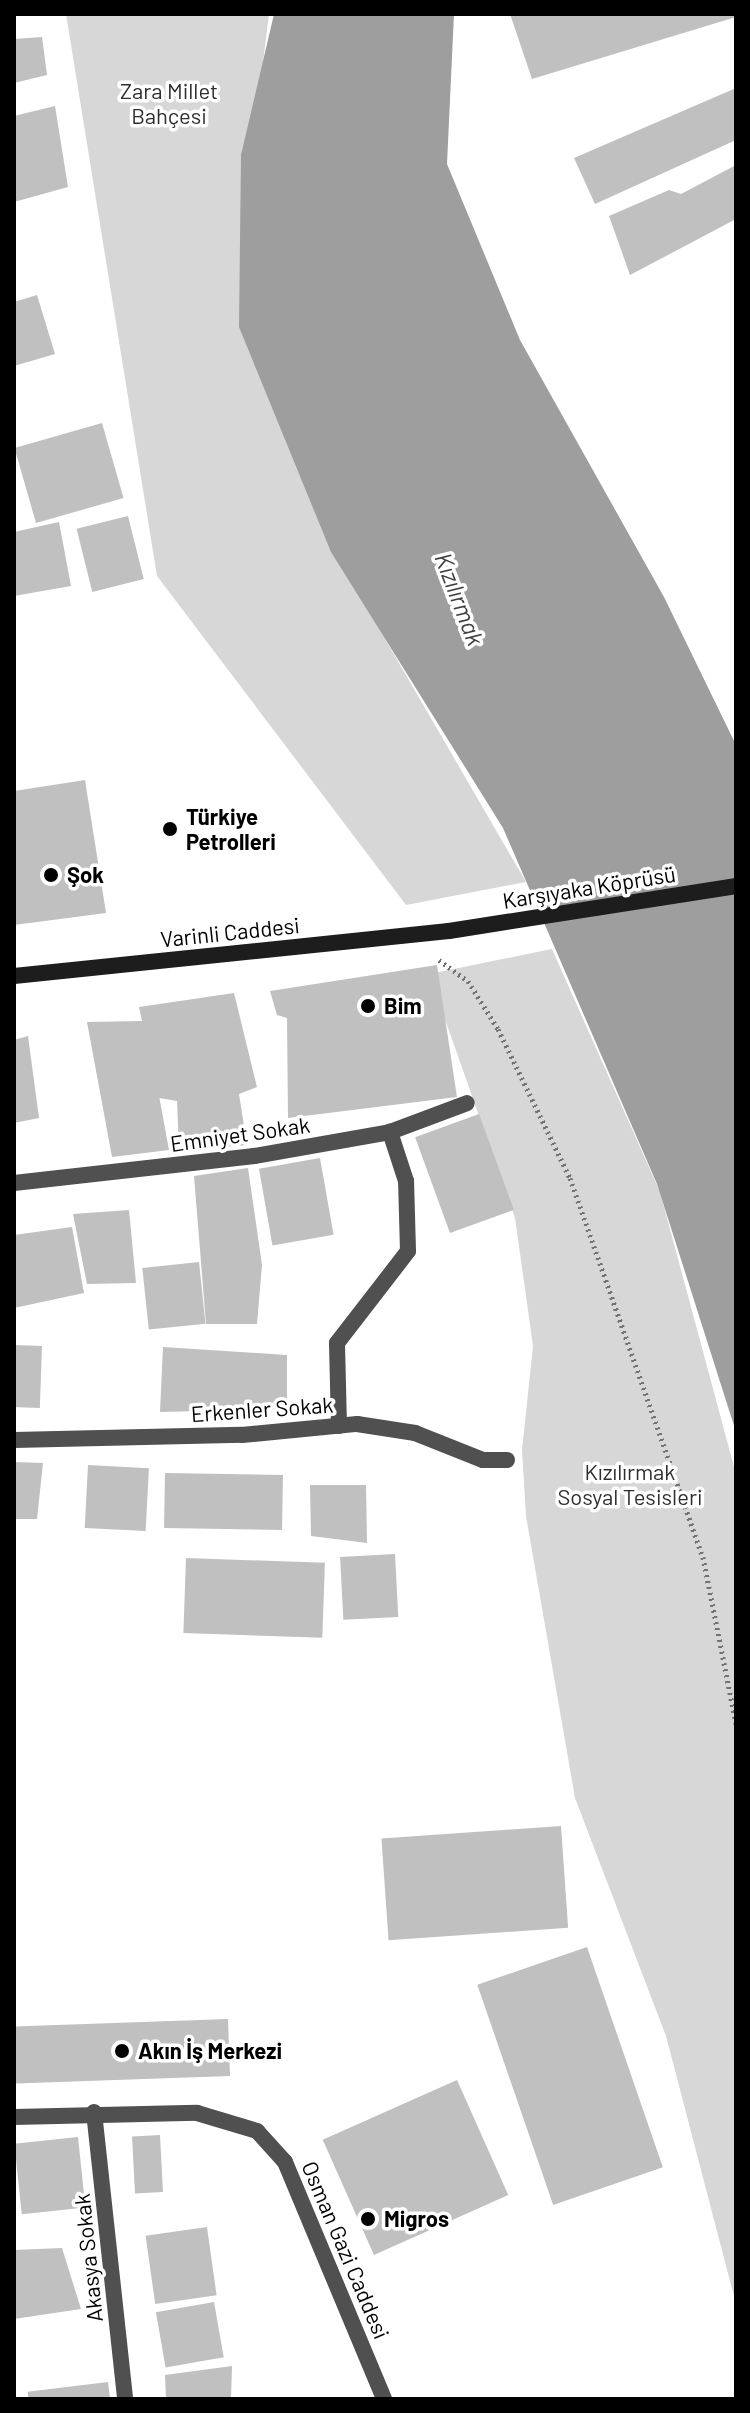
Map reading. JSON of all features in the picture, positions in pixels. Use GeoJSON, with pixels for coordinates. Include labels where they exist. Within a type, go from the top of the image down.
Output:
{"type":"FeatureCollection","features":[{"type":"Feature","properties":{"kind":"main road","name":"Karşıyaka Köprüsü"},"geometry":{"type":"LineString","coordinates":[[449,931],[736,886]]}},
{"type":"Feature","properties":{"kind":"main road","name":"Varinli Caddesi"},"geometry":{"type":"LineString","coordinates":[[14,976],[449,931]]}},
{"type":"Feature","properties":{"kind":"street","name":"Emniyet Sokak"},"geometry":{"type":"LineString","coordinates":[[14,1183],[254,1156],[390,1132],[467,1103]]}},
{"type":"Feature","properties":{"kind":"street"},"geometry":{"type":"LineString","coordinates":[[339,1426],[337,1343],[408,1251],[406,1181],[390,1132]]}},
{"type":"Feature","properties":{"kind":"street","name":"Erkenler Sokak"},"geometry":{"type":"LineString","coordinates":[[14,1440],[339,1426],[415,1433],[483,1460],[507,1460]]}},
{"type":"Feature","properties":{"kind":"street","name":"Osman Gazi Caddesi"},"geometry":{"type":"LineString","coordinates":[[14,2117],[94,2112],[197,2113],[257,2131],[285,2162],[384,2399]]}},
{"type":"Feature","properties":{"kind":"street","name":"Akasya Sokak"},"geometry":{"type":"LineString","coordinates":[[94,2112],[125,2399]]}},
{"type":"Feature","properties":{"kind":"path"},"geometry":{"type":"LineString","coordinates":[[406,936],[468,981],[498,1029],[570,1178],[703,1557],[736,1724]]}},
{"type":"Feature","properties":{"kind":"green space","name":"Zara Millet Bahçesi"},"geometry":{"type":"Polygon","coordinates":[[[66,14],[269,14],[240,251],[323,532],[526,882],[406,905],[157,576],[66,14]]]}},
{"type":"Feature","properties":{"kind":"green space","name":"Kızılırmak Sosyal Tesisleri"},"geometry":{"type":"Polygon","coordinates":[[[552,949],[660,1192],[736,1474],[736,2304],[666,2036],[575,1798],[526,1516],[522,1450],[533,1346],[515,1218],[429,974],[552,949]]]}},
{"type":"Feature","properties":{"kind":"water","name":"Kızılırmak"},"geometry":{"type":"Polygon","coordinates":[[[274,14],[454,14],[447,164],[520,340],[664,597],[736,745],[736,1432],[657,1184],[503,828],[331,552],[239,327],[241,155],[274,14]]]}},
{"type":"Feature","properties":{"kind":"building"},"geometry":{"type":"Polygon","coordinates":[[[510,14],[736,14],[736,17],[532,79],[510,14]]]}},
{"type":"Feature","properties":{"kind":"building"},"geometry":{"type":"Polygon","coordinates":[[[42,37],[47,75],[14,83],[14,39],[42,37]]]}},
{"type":"Feature","properties":{"kind":"building"},"geometry":{"type":"Polygon","coordinates":[[[736,88],[736,140],[595,204],[574,158],[736,88]]]}},
{"type":"Feature","properties":{"kind":"building"},"geometry":{"type":"Polygon","coordinates":[[[55,106],[68,187],[14,202],[14,116],[55,106]]]}},
{"type":"Feature","properties":{"kind":"building"},"geometry":{"type":"Polygon","coordinates":[[[736,165],[736,219],[630,275],[609,216],[669,190],[681,194],[736,165]]]}},
{"type":"Feature","properties":{"kind":"building"},"geometry":{"type":"Polygon","coordinates":[[[37,295],[55,354],[14,366],[14,302],[37,295]]]}},
{"type":"Feature","properties":{"kind":"building"},"geometry":{"type":"Polygon","coordinates":[[[102,423],[123,498],[36,523],[15,448],[102,423]]]}},
{"type":"Feature","properties":{"kind":"building"},"geometry":{"type":"Polygon","coordinates":[[[128,516],[144,579],[92,592],[77,529],[128,516]]]}},
{"type":"Feature","properties":{"kind":"building"},"geometry":{"type":"Polygon","coordinates":[[[59,522],[71,586],[14,596],[14,532],[59,522]]]}},
{"type":"Feature","properties":{"kind":"building"},"geometry":{"type":"Polygon","coordinates":[[[85,780],[106,913],[14,925],[14,791],[85,780]]]}},
{"type":"Feature","properties":{"kind":"building"},"geometry":{"type":"Polygon","coordinates":[[[437,965],[457,1097],[288,1118],[287,1018],[277,1015],[270,991],[437,965]]]}},
{"type":"Feature","properties":{"kind":"building"},"geometry":{"type":"Polygon","coordinates":[[[234,993],[257,1087],[239,1094],[247,1145],[179,1150],[177,1101],[159,1098],[169,1150],[112,1157],[87,1022],[142,1021],[139,1007],[234,993]]]}},
{"type":"Feature","properties":{"kind":"building"},"geometry":{"type":"Polygon","coordinates":[[[28,1036],[39,1118],[14,1123],[14,1040],[28,1036]]]}},
{"type":"Feature","properties":{"kind":"building"},"geometry":{"type":"Polygon","coordinates":[[[479,1114],[514,1210],[450,1233],[415,1137],[479,1114]]]}},
{"type":"Feature","properties":{"kind":"building"},"geometry":{"type":"Polygon","coordinates":[[[320,1158],[334,1235],[272,1246],[259,1169],[320,1158]]]}},
{"type":"Feature","properties":{"kind":"building"},"geometry":{"type":"Polygon","coordinates":[[[248,1168],[262,1265],[257,1324],[206,1324],[194,1176],[248,1168]]]}},
{"type":"Feature","properties":{"kind":"building"},"geometry":{"type":"Polygon","coordinates":[[[129,1210],[136,1283],[87,1284],[73,1214],[129,1210]]]}},
{"type":"Feature","properties":{"kind":"building"},"geometry":{"type":"Polygon","coordinates":[[[72,1227],[84,1293],[14,1308],[14,1235],[72,1227]]]}},
{"type":"Feature","properties":{"kind":"building"},"geometry":{"type":"Polygon","coordinates":[[[199,1262],[205,1324],[149,1330],[142,1268],[199,1262]]]}},
{"type":"Feature","properties":{"kind":"building"},"geometry":{"type":"Polygon","coordinates":[[[14,1345],[42,1346],[40,1408],[14,1407],[14,1345]]]}},
{"type":"Feature","properties":{"kind":"building"},"geometry":{"type":"Polygon","coordinates":[[[163,1347],[287,1355],[287,1409],[160,1412],[163,1347]]]}},
{"type":"Feature","properties":{"kind":"building"},"geometry":{"type":"Polygon","coordinates":[[[14,1462],[43,1463],[37,1519],[14,1519],[14,1462]]]}},
{"type":"Feature","properties":{"kind":"building"},"geometry":{"type":"Polygon","coordinates":[[[88,1465],[149,1468],[146,1531],[85,1528],[88,1465]]]}},
{"type":"Feature","properties":{"kind":"building"},"geometry":{"type":"Polygon","coordinates":[[[165,1473],[283,1475],[282,1530],[164,1528],[165,1473]]]}},
{"type":"Feature","properties":{"kind":"building"},"geometry":{"type":"Polygon","coordinates":[[[310,1485],[366,1485],[367,1543],[311,1536],[310,1485]]]}},
{"type":"Feature","properties":{"kind":"building"},"geometry":{"type":"Polygon","coordinates":[[[395,1554],[398,1617],[343,1620],[340,1557],[395,1554]]]}},
{"type":"Feature","properties":{"kind":"building"},"geometry":{"type":"Polygon","coordinates":[[[186,1558],[325,1563],[322,1638],[183,1633],[186,1558]]]}},
{"type":"Feature","properties":{"kind":"building"},"geometry":{"type":"Polygon","coordinates":[[[561,1826],[568,1928],[389,1940],[381,1839],[561,1826]]]}},
{"type":"Feature","properties":{"kind":"building"},"geometry":{"type":"Polygon","coordinates":[[[587,1947],[663,2167],[553,2205],[477,1985],[587,1947]]]}},
{"type":"Feature","properties":{"kind":"building","name":"Akın İş Merkezi"},"geometry":{"type":"Polygon","coordinates":[[[228,2019],[230,2076],[16,2083],[14,2026],[228,2019]]]}},
{"type":"Feature","properties":{"kind":"building"},"geometry":{"type":"Polygon","coordinates":[[[457,2080],[508,2195],[374,2255],[323,2140],[457,2080]]]}},
{"type":"Feature","properties":{"kind":"building"},"geometry":{"type":"Polygon","coordinates":[[[160,2135],[163,2192],[135,2193],[132,2136],[160,2135]]]}},
{"type":"Feature","properties":{"kind":"building"},"geometry":{"type":"Polygon","coordinates":[[[78,2137],[85,2208],[22,2214],[14,2144],[78,2137]]]}},
{"type":"Feature","properties":{"kind":"building"},"geometry":{"type":"Polygon","coordinates":[[[207,2227],[217,2295],[155,2304],[146,2236],[207,2227]]]}},
{"type":"Feature","properties":{"kind":"building"},"geometry":{"type":"Polygon","coordinates":[[[62,2248],[81,2309],[14,2319],[14,2250],[62,2248]]]}},
{"type":"Feature","properties":{"kind":"building"},"geometry":{"type":"Polygon","coordinates":[[[214,2302],[224,2357],[166,2367],[156,2312],[214,2302]]]}},
{"type":"Feature","properties":{"kind":"building"},"geometry":{"type":"Polygon","coordinates":[[[232,2366],[231,2399],[166,2399],[165,2375],[232,2366]]]}},
{"type":"Feature","properties":{"kind":"building"},"geometry":{"type":"Polygon","coordinates":[[[108,2382],[110,2399],[28,2399],[28,2392],[108,2382]]]}},
{"type":"Feature","properties":{"kind":"place","name":"Türkiye Petrolleri"},"geometry":{"type":"Point","coordinates":[170,829]}},
{"type":"Feature","properties":{"kind":"place","name":"Şok"},"geometry":{"type":"Point","coordinates":[51,875]}},
{"type":"Feature","properties":{"kind":"place","name":"Bim"},"geometry":{"type":"Point","coordinates":[368,1006]}},
{"type":"Feature","properties":{"kind":"place","name":"Akın İş Merkezi"},"geometry":{"type":"Point","coordinates":[122,2051]}},
{"type":"Feature","properties":{"kind":"place","name":"Migros"},"geometry":{"type":"Point","coordinates":[368,2219]}}]}
